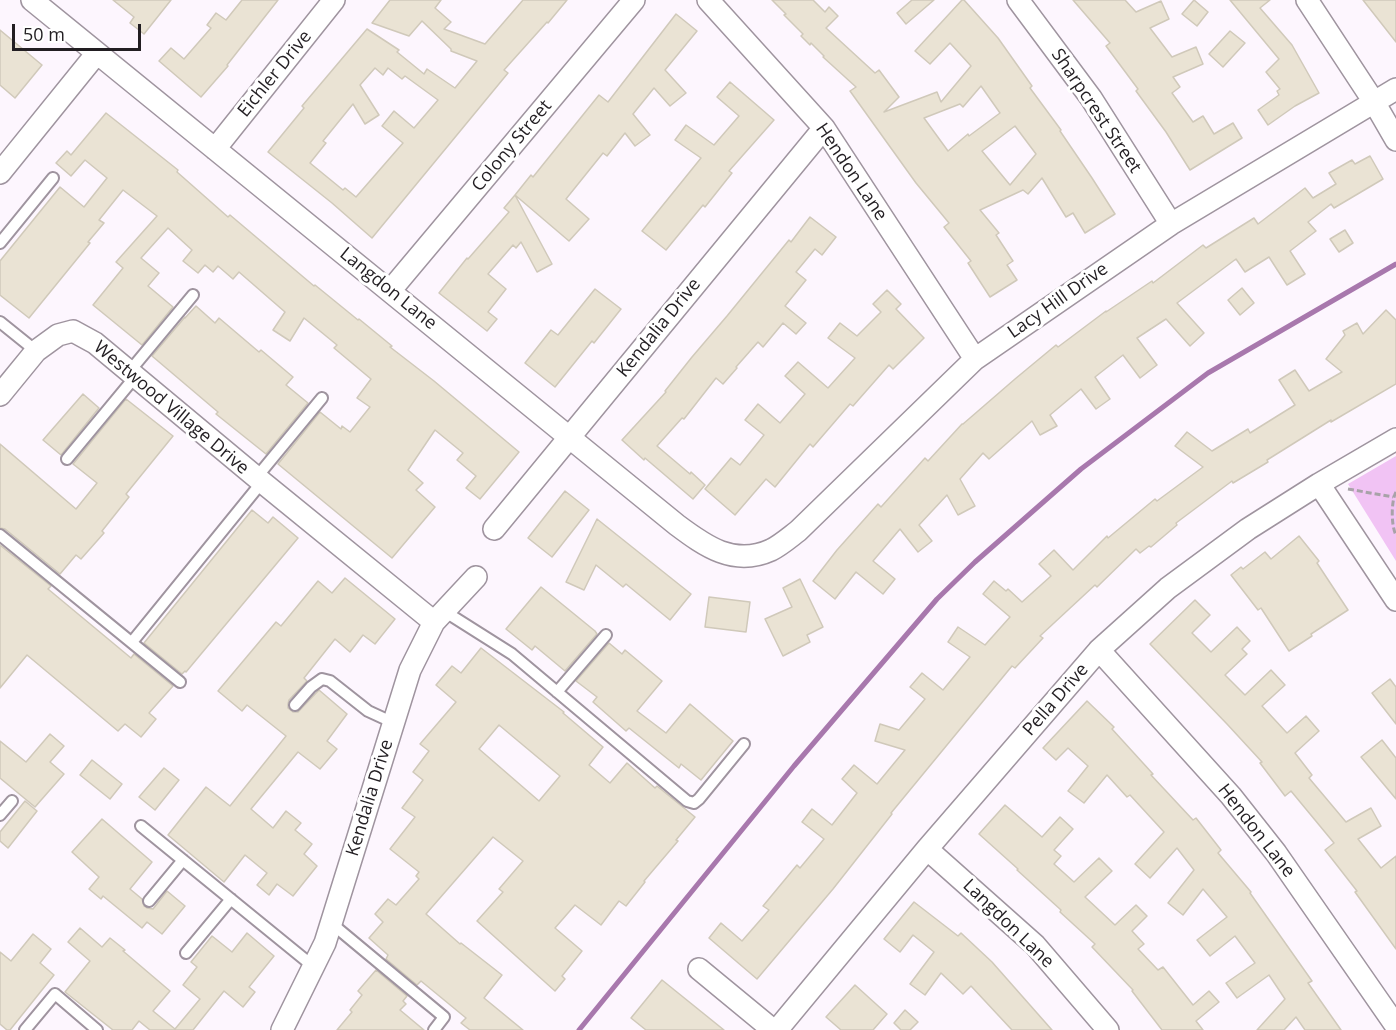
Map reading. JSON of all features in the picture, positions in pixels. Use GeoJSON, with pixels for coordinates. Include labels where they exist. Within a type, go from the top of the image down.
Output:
{"type":"FeatureCollection","features":[{"type":"Feature","properties":{"kind":"street","name":"Langdon Lane"},"geometry":{"type":"LineString","coordinates":[[32,0],[699,542],[720,552],[737,556],[754,555]]}},
{"type":"Feature","properties":{"kind":"street","name":"Eichler Drive"},"geometry":{"type":"LineString","coordinates":[[214,149],[334,0]]}},
{"type":"Feature","properties":{"kind":"street","name":"Colony Street"},"geometry":{"type":"LineString","coordinates":[[390,291],[634,0]]}},
{"type":"Feature","properties":{"kind":"street","name":"Hendon Lane"},"geometry":{"type":"LineString","coordinates":[[708,0],[824,128],[975,359]]}},
{"type":"Feature","properties":{"kind":"street","name":"Sharpcrest Street"},"geometry":{"type":"LineString","coordinates":[[1018,0],[1091,98],[1171,224]]}},
{"type":"Feature","properties":{"kind":"street"},"geometry":{"type":"LineString","coordinates":[[1307,0],[1374,102],[1396,140]]}},
{"type":"Feature","properties":{"kind":"street"},"geometry":{"type":"LineString","coordinates":[[0,173],[97,53]]}},
{"type":"Feature","properties":{"kind":"street","name":"Lacy Hill Drive"},"geometry":{"type":"LineString","coordinates":[[754,555],[772,550],[798,531],[975,359],[1171,224],[1396,89]]}},
{"type":"Feature","properties":{"kind":"street","name":"Kendalia Drive"},"geometry":{"type":"LineString","coordinates":[[494,529],[824,128]]}},
{"type":"Feature","properties":{"kind":"street","name":"Westwood Village Drive"},"geometry":{"type":"LineString","coordinates":[[0,395],[36,351],[58,335],[73,331],[95,343],[259,480],[439,617]]}},
{"type":"Feature","properties":{"kind":"street","name":"Pella Drive"},"geometry":{"type":"LineString","coordinates":[[775,1030],[1099,650],[1168,588],[1248,529],[1396,439]]}},
{"type":"Feature","properties":{"kind":"street"},"geometry":{"type":"LineString","coordinates":[[1319,484],[1396,600]]}},
{"type":"Feature","properties":{"kind":"street","name":"Kendalia Drive"},"geometry":{"type":"LineString","coordinates":[[282,1030],[325,943],[410,670],[439,617],[476,577]]}},
{"type":"Feature","properties":{"kind":"street","name":"Hendon Lane"},"geometry":{"type":"LineString","coordinates":[[1099,650],[1231,796],[1276,853],[1396,1026]]}},
{"type":"Feature","properties":{"kind":"street","name":"Langdon Lane"},"geometry":{"type":"LineString","coordinates":[[927,849],[1035,945],[1108,1030]]}},
{"type":"Feature","properties":{"kind":"street"},"geometry":{"type":"LineString","coordinates":[[699,969],[775,1030]]}},
{"type":"Feature","properties":{"kind":"lane"},"geometry":{"type":"LineString","coordinates":[[0,243],[53,178]]}},
{"type":"Feature","properties":{"kind":"lane"},"geometry":{"type":"LineString","coordinates":[[67,459],[193,295]]}},
{"type":"Feature","properties":{"kind":"lane"},"geometry":{"type":"LineString","coordinates":[[0,322],[36,351]]}},
{"type":"Feature","properties":{"kind":"lane"},"geometry":{"type":"LineString","coordinates":[[259,480],[322,398]]}},
{"type":"Feature","properties":{"kind":"lane","name":"Westwood Village Drive"},"geometry":{"type":"LineString","coordinates":[[132,642],[259,480]]}},
{"type":"Feature","properties":{"kind":"lane"},"geometry":{"type":"LineString","coordinates":[[0,535],[180,682]]}},
{"type":"Feature","properties":{"kind":"lane"},"geometry":{"type":"LineString","coordinates":[[439,617],[513,654],[687,801],[694,803],[699,799],[744,744]]}},
{"type":"Feature","properties":{"kind":"lane"},"geometry":{"type":"LineString","coordinates":[[557,692],[606,635]]}},
{"type":"Feature","properties":{"kind":"lane"},"geometry":{"type":"LineString","coordinates":[[295,705],[311,687],[322,679],[330,681],[368,711],[394,723]]}},
{"type":"Feature","properties":{"kind":"lane"},"geometry":{"type":"LineString","coordinates":[[0,815],[12,801]]}},
{"type":"Feature","properties":{"kind":"lane"},"geometry":{"type":"LineString","coordinates":[[141,826],[314,967]]}},
{"type":"Feature","properties":{"kind":"lane"},"geometry":{"type":"LineString","coordinates":[[149,901],[183,860]]}},
{"type":"Feature","properties":{"kind":"lane"},"geometry":{"type":"LineString","coordinates":[[186,953],[231,899]]}},
{"type":"Feature","properties":{"kind":"lane"},"geometry":{"type":"LineString","coordinates":[[331,923],[444,1017],[434,1030]]}},
{"type":"Feature","properties":{"kind":"lane"},"geometry":{"type":"LineString","coordinates":[[25,1030],[55,994],[97,1030]]}},
{"type":"Feature","properties":{"kind":"path"},"geometry":{"type":"LineString","coordinates":[[1319,484],[1393,497]]}},
{"type":"Feature","properties":{"kind":"path"},"geometry":{"type":"LineString","coordinates":[[1396,492],[1393,497],[1393,529],[1396,535]]}},
{"type":"Feature","properties":{"kind":"shaded area"},"geometry":{"type":"Polygon","coordinates":[[[1396,456],[1396,561],[1348,484],[1396,456]]]}},
{"type":"Feature","properties":{"kind":"building"},"geometry":{"type":"Polygon","coordinates":[[[113,0],[171,0],[144,34],[130,23],[134,17],[113,0]]]}},
{"type":"Feature","properties":{"kind":"building"},"geometry":{"type":"Polygon","coordinates":[[[242,0],[278,0],[228,66],[201,97],[159,61],[171,48],[184,59],[211,28],[207,25],[216,13],[226,20],[242,0]]]}},
{"type":"Feature","properties":{"kind":"building"},"geometry":{"type":"Polygon","coordinates":[[[390,0],[441,0],[435,8],[451,22],[444,29],[485,44],[523,0],[567,0],[504,70],[508,73],[372,238],[268,152],[304,108],[302,106],[367,29],[399,50],[397,52],[424,74],[427,69],[455,88],[477,61],[451,51],[422,21],[409,36],[372,23],[390,0]],[[375,68],[360,85],[379,115],[365,124],[353,104],[323,141],[326,143],[310,163],[343,190],[345,188],[356,197],[403,143],[382,126],[394,111],[414,128],[438,100],[405,76],[402,79],[388,68],[383,75],[375,68]]]}},
{"type":"Feature","properties":{"kind":"building"},"geometry":{"type":"Polygon","coordinates":[[[772,0],[813,0],[825,12],[829,7],[838,16],[826,28],[875,73],[879,70],[899,97],[884,112],[937,92],[941,102],[971,66],[950,43],[930,64],[915,51],[964,0],[998,38],[1032,86],[1030,88],[1061,130],[1115,214],[1085,233],[1073,213],[1066,217],[1042,178],[1028,194],[1023,190],[980,210],[999,233],[996,235],[1013,261],[1007,265],[1017,280],[990,297],[968,263],[971,261],[944,227],[949,223],[916,183],[850,91],[856,87],[801,36],[803,34],[784,15],[786,14],[772,0]],[[981,86],[963,107],[960,104],[924,118],[948,151],[968,134],[969,136],[1000,113],[981,86]],[[1015,126],[982,151],[1010,185],[1036,154],[1015,126]]]}},
{"type":"Feature","properties":{"kind":"building"},"geometry":{"type":"Polygon","coordinates":[[[912,0],[934,0],[906,24],[897,13],[912,0]]]}},
{"type":"Feature","properties":{"kind":"building"},"geometry":{"type":"Polygon","coordinates":[[[1073,0],[1125,0],[1136,12],[1161,1],[1169,19],[1150,28],[1172,57],[1196,47],[1203,64],[1173,77],[1180,87],[1172,93],[1193,122],[1203,116],[1214,134],[1233,123],[1242,138],[1190,170],[1136,91],[1138,89],[1106,46],[1110,43],[1073,0]]]}},
{"type":"Feature","properties":{"kind":"building"},"geometry":{"type":"Polygon","coordinates":[[[1194,0],[1208,12],[1197,26],[1182,14],[1194,0]]]}},
{"type":"Feature","properties":{"kind":"building"},"geometry":{"type":"Polygon","coordinates":[[[1230,0],[1270,0],[1260,8],[1292,45],[1319,93],[1268,125],[1258,110],[1279,95],[1277,91],[1280,89],[1266,72],[1279,59],[1230,0]]]}},
{"type":"Feature","properties":{"kind":"building"},"geometry":{"type":"Polygon","coordinates":[[[1363,0],[1396,0],[1396,42],[1363,0]]]}},
{"type":"Feature","properties":{"kind":"building"},"geometry":{"type":"Polygon","coordinates":[[[676,14],[697,31],[665,70],[686,93],[670,106],[654,88],[633,114],[650,135],[635,146],[625,133],[607,156],[603,153],[566,199],[589,219],[569,241],[515,195],[531,175],[533,177],[599,95],[608,102],[676,14]]]}},
{"type":"Feature","properties":{"kind":"building"},"geometry":{"type":"Polygon","coordinates":[[[0,30],[42,65],[15,98],[0,85],[0,30]]]}},
{"type":"Feature","properties":{"kind":"building"},"geometry":{"type":"Polygon","coordinates":[[[1230,31],[1245,43],[1223,67],[1209,54],[1230,31]]]}},
{"type":"Feature","properties":{"kind":"building"},"geometry":{"type":"Polygon","coordinates":[[[730,82],[774,120],[729,171],[732,173],[705,207],[703,205],[666,250],[642,231],[701,158],[675,140],[686,125],[714,145],[739,116],[717,97],[730,82]]]}},
{"type":"Feature","properties":{"kind":"building"},"geometry":{"type":"Polygon","coordinates":[[[106,113],[178,170],[177,172],[228,217],[230,215],[314,286],[359,319],[519,452],[480,499],[466,488],[476,476],[457,460],[463,453],[435,430],[408,470],[423,483],[416,490],[435,507],[392,558],[278,464],[320,412],[341,429],[342,426],[350,432],[370,407],[357,398],[371,379],[334,348],[337,345],[304,318],[290,341],[273,330],[285,312],[239,272],[233,279],[218,266],[213,272],[205,265],[198,273],[183,261],[192,250],[168,228],[141,258],[159,273],[148,286],[173,307],[142,345],[93,305],[123,268],[116,262],[157,216],[123,190],[99,220],[104,223],[88,242],[90,243],[29,318],[0,295],[0,261],[60,187],[84,207],[107,178],[85,160],[71,176],[56,163],[67,151],[71,155],[106,113]]]}},
{"type":"Feature","properties":{"kind":"building"},"geometry":{"type":"Polygon","coordinates":[[[1370,156],[1383,179],[1334,208],[1331,204],[1308,222],[1316,231],[1290,251],[1305,274],[1287,285],[1269,257],[1245,272],[1236,259],[1177,303],[1204,333],[1190,346],[1166,319],[1137,338],[1157,365],[1140,378],[1123,355],[1095,377],[1110,399],[1096,409],[1081,389],[1050,415],[1057,426],[1040,435],[1032,421],[989,459],[983,453],[960,479],[975,506],[958,515],[947,495],[919,525],[932,541],[918,552],[900,529],[873,561],[895,579],[883,594],[856,572],[835,599],[813,581],[878,504],[881,507],[925,458],[928,461],[962,424],[1056,345],[1058,347],[1106,311],[1152,281],[1153,283],[1203,245],[1206,248],[1254,218],[1258,224],[1305,188],[1313,198],[1336,184],[1329,173],[1352,160],[1355,164],[1370,156]]]}},
{"type":"Feature","properties":{"kind":"building"},"geometry":{"type":"Polygon","coordinates":[[[515,195],[552,264],[537,272],[521,242],[516,248],[513,245],[488,274],[506,289],[488,312],[497,319],[487,331],[439,293],[509,212],[504,208],[515,195]]]}},
{"type":"Feature","properties":{"kind":"building"},"geometry":{"type":"Polygon","coordinates":[[[810,217],[836,237],[822,255],[815,249],[796,272],[806,280],[785,306],[806,323],[796,334],[783,323],[763,347],[758,342],[723,384],[716,378],[684,419],[682,418],[657,446],[705,485],[693,499],[622,440],[666,392],[692,357],[810,217]]]}},
{"type":"Feature","properties":{"kind":"building"},"geometry":{"type":"Polygon","coordinates":[[[1345,230],[1353,243],[1339,252],[1330,239],[1345,230]]]}},
{"type":"Feature","properties":{"kind":"building"},"geometry":{"type":"Polygon","coordinates":[[[1242,288],[1254,303],[1240,315],[1228,300],[1242,288]]]}},
{"type":"Feature","properties":{"kind":"building"},"geometry":{"type":"Polygon","coordinates":[[[595,289],[621,309],[555,387],[525,363],[551,330],[558,335],[595,289]]]}},
{"type":"Feature","properties":{"kind":"building"},"geometry":{"type":"Polygon","coordinates":[[[887,290],[901,304],[896,309],[924,338],[893,369],[889,365],[853,406],[850,404],[813,447],[810,444],[775,487],[766,479],[735,515],[705,489],[731,458],[740,465],[764,435],[745,420],[758,404],[780,423],[805,394],[785,376],[798,362],[828,388],[855,358],[828,338],[840,323],[857,336],[881,312],[873,304],[887,290]]]}},
{"type":"Feature","properties":{"kind":"building"},"geometry":{"type":"Polygon","coordinates":[[[196,306],[215,323],[219,318],[293,377],[286,385],[308,403],[266,454],[216,414],[218,412],[152,356],[196,306]]]}},
{"type":"Feature","properties":{"kind":"building"},"geometry":{"type":"Polygon","coordinates":[[[1386,310],[1396,320],[1396,384],[1331,422],[1331,420],[1233,483],[1232,481],[1176,523],[1177,525],[1151,547],[1149,546],[1140,553],[1136,549],[1097,587],[1095,585],[1040,636],[1043,638],[1015,668],[1012,666],[891,813],[833,889],[757,979],[709,938],[721,923],[742,941],[769,910],[763,906],[797,865],[800,868],[824,839],[802,822],[812,809],[832,825],[857,793],[842,779],[854,765],[877,784],[905,750],[875,741],[880,724],[899,730],[925,699],[910,687],[922,673],[943,690],[970,657],[948,642],[958,627],[985,645],[1010,617],[983,594],[994,581],[1006,591],[1008,589],[1022,602],[1051,576],[1039,564],[1054,550],[1073,570],[1107,536],[1108,538],[1155,499],[1157,501],[1203,467],[1175,446],[1187,432],[1212,451],[1248,429],[1250,433],[1295,405],[1279,380],[1295,370],[1309,391],[1342,372],[1326,359],[1345,335],[1343,331],[1357,323],[1363,334],[1386,310]]]}},
{"type":"Feature","properties":{"kind":"building"},"geometry":{"type":"Polygon","coordinates":[[[83,394],[99,408],[61,455],[43,440],[83,394]]]}},
{"type":"Feature","properties":{"kind":"building"},"geometry":{"type":"Polygon","coordinates":[[[126,399],[173,436],[126,494],[129,497],[102,531],[104,533],[81,559],[76,555],[60,574],[5,529],[0,528],[0,444],[76,509],[97,483],[73,464],[126,399]]]}},
{"type":"Feature","properties":{"kind":"building"},"geometry":{"type":"Polygon","coordinates":[[[565,491],[589,510],[552,557],[528,538],[565,491]]]}},
{"type":"Feature","properties":{"kind":"building"},"geometry":{"type":"Polygon","coordinates":[[[252,510],[268,523],[273,517],[298,538],[182,674],[144,643],[252,510]]]}},
{"type":"Feature","properties":{"kind":"building"},"geometry":{"type":"Polygon","coordinates":[[[597,519],[691,594],[670,620],[626,584],[623,587],[596,565],[584,590],[566,582],[597,519]]]}},
{"type":"Feature","properties":{"kind":"building"},"geometry":{"type":"Polygon","coordinates":[[[1299,536],[1319,561],[1317,563],[1348,610],[1289,651],[1261,608],[1258,610],[1231,575],[1265,552],[1271,559],[1299,536]]]}},
{"type":"Feature","properties":{"kind":"building"},"geometry":{"type":"Polygon","coordinates":[[[0,545],[51,586],[48,589],[131,658],[134,654],[173,686],[149,713],[156,719],[141,737],[125,724],[118,731],[27,655],[0,688],[0,545]]]}},
{"type":"Feature","properties":{"kind":"building"},"geometry":{"type":"Polygon","coordinates":[[[345,578],[395,619],[375,644],[363,635],[350,652],[335,639],[304,678],[307,681],[289,700],[288,708],[293,712],[298,712],[319,690],[347,714],[327,741],[337,749],[320,769],[298,752],[251,809],[273,828],[286,811],[301,823],[295,830],[312,844],[304,854],[317,866],[293,896],[277,884],[269,895],[257,885],[267,873],[245,855],[224,882],[168,835],[206,787],[230,806],[286,736],[247,705],[242,711],[218,691],[276,622],[281,626],[318,581],[332,593],[345,578]]]}},
{"type":"Feature","properties":{"kind":"building"},"geometry":{"type":"Polygon","coordinates":[[[800,579],[823,627],[807,635],[810,642],[783,656],[765,619],[792,607],[783,588],[800,579]]]}},
{"type":"Feature","properties":{"kind":"building"},"geometry":{"type":"Polygon","coordinates":[[[541,587],[597,634],[565,671],[535,646],[532,650],[506,629],[541,587]]]}},
{"type":"Feature","properties":{"kind":"building"},"geometry":{"type":"Polygon","coordinates":[[[709,597],[750,602],[746,632],[705,627],[709,597]]]}},
{"type":"Feature","properties":{"kind":"building"},"geometry":{"type":"Polygon","coordinates":[[[1195,600],[1210,615],[1192,633],[1211,652],[1237,627],[1250,641],[1242,649],[1247,654],[1225,675],[1245,695],[1271,670],[1285,685],[1262,706],[1287,733],[1306,716],[1319,731],[1295,753],[1312,775],[1309,778],[1346,822],[1371,808],[1381,826],[1358,839],[1381,868],[1396,856],[1396,949],[1355,892],[1357,891],[1325,850],[1334,843],[1291,791],[1285,796],[1260,763],[1262,762],[1150,644],[1195,600]]]}},
{"type":"Feature","properties":{"kind":"building"},"geometry":{"type":"Polygon","coordinates":[[[609,643],[622,654],[625,650],[662,681],[637,711],[666,733],[690,704],[733,741],[701,780],[681,764],[679,768],[629,728],[626,731],[593,702],[597,697],[576,681],[609,643]]]}},
{"type":"Feature","properties":{"kind":"building"},"geometry":{"type":"Polygon","coordinates":[[[481,648],[564,712],[603,747],[589,765],[610,783],[627,763],[655,788],[657,786],[695,817],[626,906],[619,901],[601,925],[575,905],[555,928],[582,951],[562,976],[565,979],[555,991],[477,921],[503,892],[499,889],[523,861],[493,837],[426,914],[460,944],[502,975],[484,998],[523,1030],[470,1030],[461,1023],[466,1018],[421,981],[417,985],[386,959],[388,955],[369,938],[383,922],[375,914],[388,899],[396,905],[419,879],[416,876],[419,872],[390,849],[415,817],[402,808],[423,780],[413,772],[429,751],[420,744],[456,702],[436,685],[452,666],[461,673],[481,648]],[[499,725],[479,749],[539,801],[560,776],[499,725]]]}},
{"type":"Feature","properties":{"kind":"building"},"geometry":{"type":"Polygon","coordinates":[[[1390,679],[1396,687],[1396,724],[1372,693],[1390,679]]]}},
{"type":"Feature","properties":{"kind":"building"},"geometry":{"type":"Polygon","coordinates":[[[1087,701],[1114,727],[1112,729],[1153,774],[1151,775],[1193,820],[1196,818],[1221,850],[1218,853],[1251,892],[1312,981],[1308,983],[1341,1030],[1305,1030],[1296,1017],[1284,1030],[1257,1030],[1285,999],[1269,975],[1237,998],[1226,983],[1255,963],[1235,936],[1210,956],[1197,940],[1227,917],[1203,889],[1183,915],[1168,903],[1194,870],[1177,848],[1150,878],[1135,864],[1164,832],[1130,795],[1127,797],[1107,775],[1084,803],[1068,791],[1088,766],[1068,748],[1056,760],[1043,748],[1087,701]]]}},
{"type":"Feature","properties":{"kind":"building"},"geometry":{"type":"Polygon","coordinates":[[[50,734],[64,746],[50,762],[64,774],[35,807],[0,778],[0,741],[26,762],[50,734]]]}},
{"type":"Feature","properties":{"kind":"building"},"geometry":{"type":"Polygon","coordinates":[[[1382,740],[1396,758],[1396,799],[1361,757],[1382,740]]]}},
{"type":"Feature","properties":{"kind":"building"},"geometry":{"type":"Polygon","coordinates":[[[92,760],[122,784],[110,799],[80,775],[92,760]]]}},
{"type":"Feature","properties":{"kind":"building"},"geometry":{"type":"Polygon","coordinates":[[[164,768],[179,780],[155,810],[139,797],[164,768]]]}},
{"type":"Feature","properties":{"kind":"building"},"geometry":{"type":"Polygon","coordinates":[[[25,801],[37,811],[8,848],[0,841],[0,832],[25,801]]]}},
{"type":"Feature","properties":{"kind":"building"},"geometry":{"type":"Polygon","coordinates":[[[1005,805],[1042,837],[1060,817],[1073,829],[1054,850],[1061,856],[1054,864],[1074,882],[1099,858],[1112,871],[1085,897],[1115,925],[1136,905],[1147,916],[1132,931],[1144,944],[1138,949],[1158,970],[1163,967],[1193,1005],[1209,991],[1219,1002],[1196,1021],[1203,1030],[1162,1030],[1133,990],[1092,947],[1095,944],[979,834],[1005,805]]]}},
{"type":"Feature","properties":{"kind":"building"},"geometry":{"type":"Polygon","coordinates":[[[102,819],[152,862],[130,889],[142,899],[144,906],[153,909],[167,891],[185,906],[162,934],[147,922],[142,928],[103,896],[101,899],[89,889],[99,877],[72,852],[102,819]]]}},
{"type":"Feature","properties":{"kind":"building"},"geometry":{"type":"Polygon","coordinates":[[[914,902],[958,936],[961,933],[992,962],[1052,1030],[1012,1030],[971,986],[963,994],[941,973],[925,995],[910,984],[934,952],[913,935],[900,952],[884,939],[914,902]]]}},
{"type":"Feature","properties":{"kind":"building"},"geometry":{"type":"Polygon","coordinates":[[[80,928],[102,947],[110,938],[170,991],[153,1011],[175,1029],[200,999],[183,985],[197,967],[191,962],[212,936],[232,952],[247,933],[274,956],[249,987],[255,992],[243,1007],[224,991],[193,1030],[150,1030],[139,1021],[132,1030],[113,1030],[65,992],[90,961],[68,942],[80,928]]]}},
{"type":"Feature","properties":{"kind":"building"},"geometry":{"type":"Polygon","coordinates":[[[33,934],[51,949],[40,963],[54,975],[10,1030],[7,1030],[0,1024],[0,952],[11,961],[33,934]]]}},
{"type":"Feature","properties":{"kind":"building"},"geometry":{"type":"Polygon","coordinates":[[[376,970],[407,996],[403,1001],[406,1004],[400,1010],[424,1030],[337,1030],[362,995],[358,991],[376,970]]]}},
{"type":"Feature","properties":{"kind":"building"},"geometry":{"type":"Polygon","coordinates":[[[662,980],[724,1030],[646,1030],[631,1018],[662,980]]]}},
{"type":"Feature","properties":{"kind":"building"},"geometry":{"type":"Polygon","coordinates":[[[855,985],[887,1014],[873,1030],[841,1030],[826,1017],[855,985]]]}},
{"type":"Feature","properties":{"kind":"building"},"geometry":{"type":"Polygon","coordinates":[[[905,1010],[918,1022],[910,1030],[901,1030],[894,1023],[905,1010]]]}},
{"type":"Feature","properties":{"kind":"waterway"},"geometry":{"type":"LineString","coordinates":[[579,1030],[794,766],[937,599],[975,562],[1081,469],[1208,373],[1396,264]]}}]}
